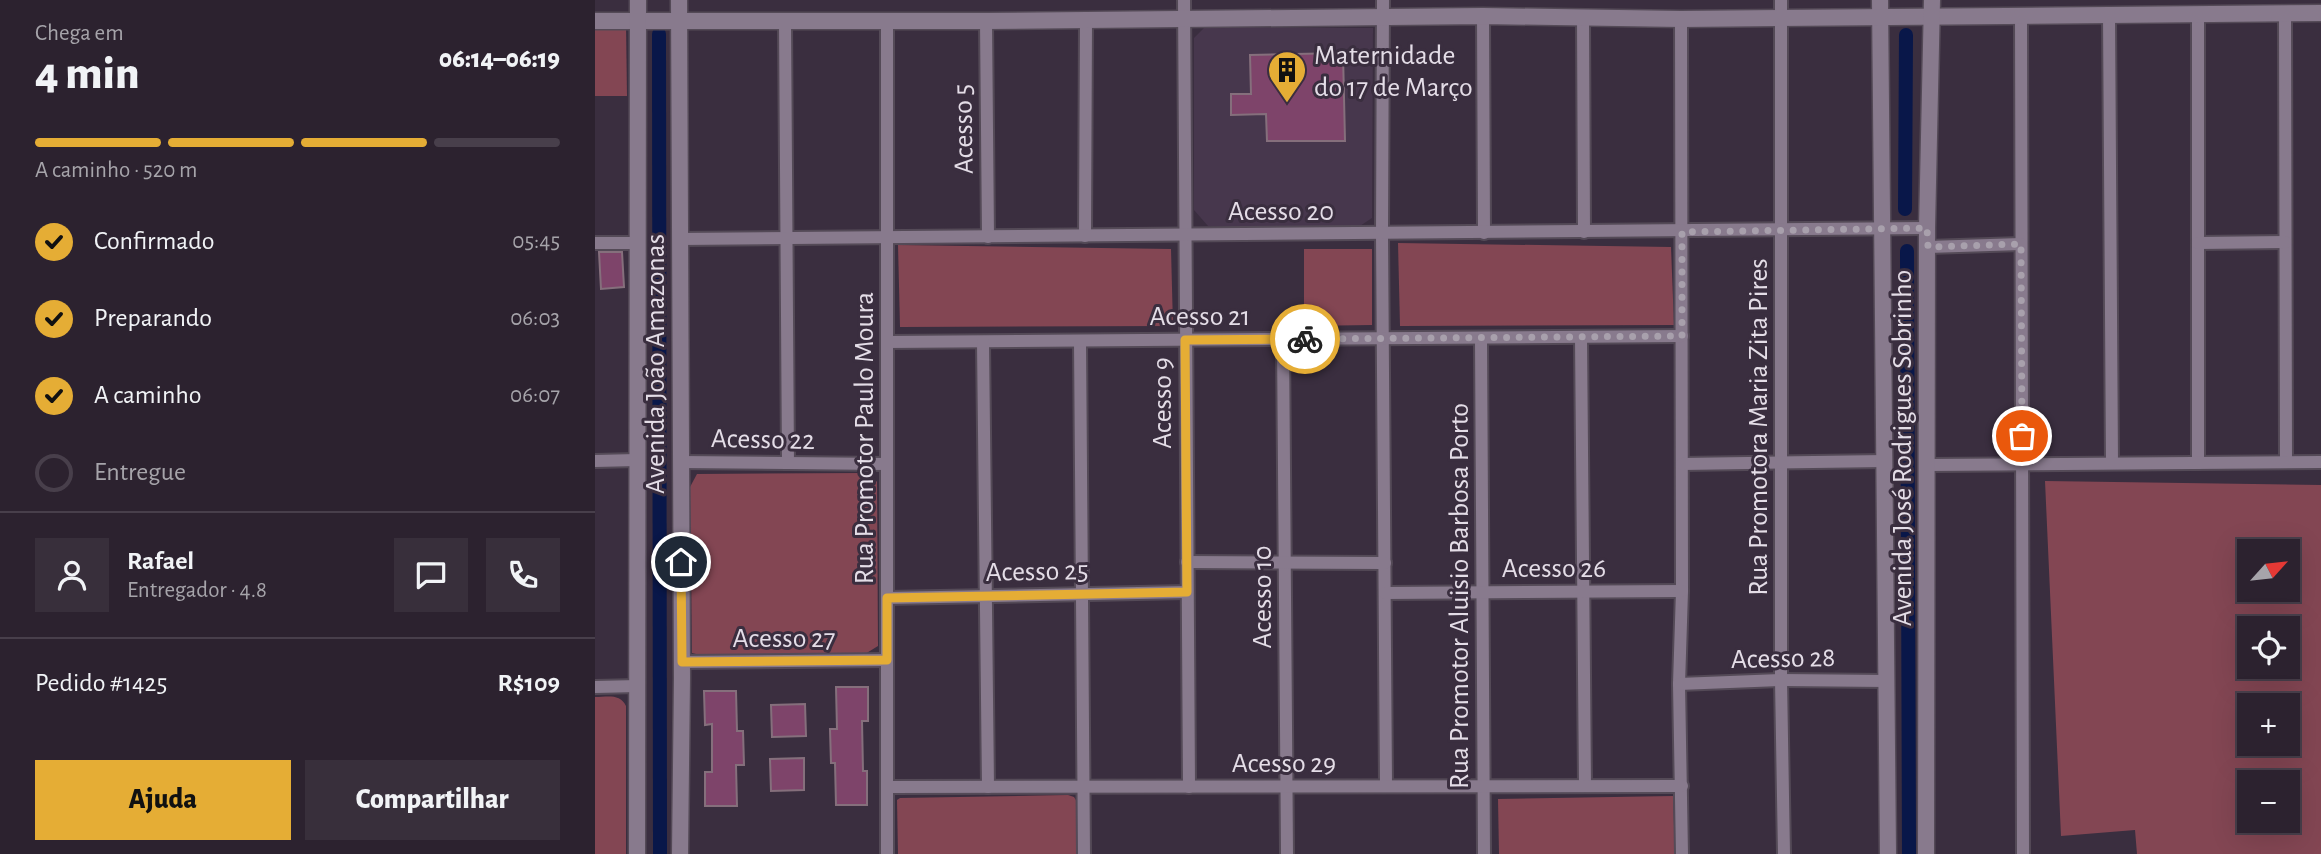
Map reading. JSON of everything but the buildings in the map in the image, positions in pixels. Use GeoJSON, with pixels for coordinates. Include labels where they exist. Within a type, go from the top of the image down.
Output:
{"type":"FeatureCollection","features":[{"type":"Feature","properties":{"kind":"street","name":"Avenida João Amazonas"},"geometry":{"type":"LineString","coordinates":[[637,854],[638,0]]}},
{"type":"Feature","properties":{"kind":"street","name":"Avenida João Amazonas"},"geometry":{"type":"LineString","coordinates":[[679,0],[682,662],[680,854]]}},
{"type":"Feature","properties":{"kind":"street","name":"Acesso 9"},"geometry":{"type":"LineString","coordinates":[[1184,0],[1189,787]]}},
{"type":"Feature","properties":{"kind":"street"},"geometry":{"type":"LineString","coordinates":[[1383,0],[1386,786]]}},
{"type":"Feature","properties":{"kind":"street","name":"Rua Promotora Maria Zita Pires"},"geometry":{"type":"LineString","coordinates":[[1781,0],[1781,680],[1784,854]]}},
{"type":"Feature","properties":{"kind":"street","name":"Avenida José Rodrigues Sobrinho"},"geometry":{"type":"LineString","coordinates":[[1926,854],[1927,228],[1932,0]]}},
{"type":"Feature","properties":{"kind":"street"},"geometry":{"type":"LineString","coordinates":[[595,21],[887,22],[1483,16],[1681,19],[1781,17],[1880,8],[1931,17],[2321,12]]}},
{"type":"Feature","properties":{"kind":"street","name":"Avenida José Rodrigues Sobrinho"},"geometry":{"type":"LineString","coordinates":[[1880,8],[1888,854]]}},
{"type":"Feature","properties":{"kind":"street"},"geometry":{"type":"LineString","coordinates":[[2285,13],[2286,462]]}},
{"type":"Feature","properties":{"kind":"street"},"geometry":{"type":"LineString","coordinates":[[2198,14],[2198,463]]}},
{"type":"Feature","properties":{"kind":"street"},"geometry":{"type":"LineString","coordinates":[[2109,15],[2112,463]]}},
{"type":"Feature","properties":{"kind":"street"},"geometry":{"type":"LineString","coordinates":[[1483,16],[1484,233]]}},
{"type":"Feature","properties":{"kind":"street"},"geometry":{"type":"LineString","coordinates":[[2021,16],[2023,854]]}},
{"type":"Feature","properties":{"kind":"street"},"geometry":{"type":"LineString","coordinates":[[1583,17],[1584,232]]}},
{"type":"Feature","properties":{"kind":"street"},"geometry":{"type":"LineString","coordinates":[[1681,19],[1682,591],[1679,684],[1682,854]]}},
{"type":"Feature","properties":{"kind":"street"},"geometry":{"type":"LineString","coordinates":[[1085,236],[1086,20]]}},
{"type":"Feature","properties":{"kind":"street"},"geometry":{"type":"LineString","coordinates":[[785,21],[788,463]]}},
{"type":"Feature","properties":{"kind":"street","name":"Acesso 5"},"geometry":{"type":"LineString","coordinates":[[986,21],[988,237]]}},
{"type":"Feature","properties":{"kind":"street","name":"Rua Promotor Paulo Moura"},"geometry":{"type":"LineString","coordinates":[[887,22],[887,854]]}},
{"type":"Feature","properties":{"kind":"street","name":"Acesso 20"},"geometry":{"type":"LineString","coordinates":[[680,239],[1927,228]]}},
{"type":"Feature","properties":{"kind":"street"},"geometry":{"type":"LineString","coordinates":[[2198,243],[2285,242]]}},
{"type":"Feature","properties":{"kind":"street"},"geometry":{"type":"LineString","coordinates":[[595,243],[637,243]]}},
{"type":"Feature","properties":{"kind":"street"},"geometry":{"type":"LineString","coordinates":[[1928,247],[2021,244]]}},
{"type":"Feature","properties":{"kind":"street","name":"Acesso 21"},"geometry":{"type":"LineString","coordinates":[[887,342],[1682,336]]}},
{"type":"Feature","properties":{"kind":"street"},"geometry":{"type":"LineString","coordinates":[[1581,337],[1585,786]]}},
{"type":"Feature","properties":{"kind":"street","name":"Rua Promotor Aluisio Barbosa Porto"},"geometry":{"type":"LineString","coordinates":[[1481,338],[1484,854]]}},
{"type":"Feature","properties":{"kind":"street","name":"Acesso 10"},"geometry":{"type":"LineString","coordinates":[[1283,339],[1287,854]]}},
{"type":"Feature","properties":{"kind":"street"},"geometry":{"type":"LineString","coordinates":[[983,341],[988,787]]}},
{"type":"Feature","properties":{"kind":"street"},"geometry":{"type":"LineString","coordinates":[[1080,341],[1084,854]]}},
{"type":"Feature","properties":{"kind":"street"},"geometry":{"type":"LineString","coordinates":[[595,461],[637,460]]}},
{"type":"Feature","properties":{"kind":"street"},"geometry":{"type":"LineString","coordinates":[[1682,464],[1885,461]]}},
{"type":"Feature","properties":{"kind":"street","name":"Acesso 22"},"geometry":{"type":"LineString","coordinates":[[681,462],[887,464]]}},
{"type":"Feature","properties":{"kind":"street"},"geometry":{"type":"LineString","coordinates":[[1927,465],[2321,462]]}},
{"type":"Feature","properties":{"kind":"street"},"geometry":{"type":"LineString","coordinates":[[1187,562],[1385,562]]}},
{"type":"Feature","properties":{"kind":"street","name":"Acesso 26"},"geometry":{"type":"LineString","coordinates":[[1385,593],[1682,591]]}},
{"type":"Feature","properties":{"kind":"street","name":"Acesso 25"},"geometry":{"type":"LineString","coordinates":[[887,598],[1187,592]]}},
{"type":"Feature","properties":{"kind":"street","name":"Acesso 27"},"geometry":{"type":"LineString","coordinates":[[682,662],[887,660]]}},
{"type":"Feature","properties":{"kind":"street","name":"Acesso 28"},"geometry":{"type":"LineString","coordinates":[[1679,684],[1781,680],[1887,681]]}},
{"type":"Feature","properties":{"kind":"street"},"geometry":{"type":"LineString","coordinates":[[595,687],[638,686]]}},
{"type":"Feature","properties":{"kind":"street","name":"Acesso 29"},"geometry":{"type":"LineString","coordinates":[[887,787],[1682,786]]}},
{"type":"Feature","properties":{"kind":"shaded area"},"geometry":{"type":"Polygon","coordinates":[[[626,26],[627,96],[595,96],[595,27],[626,26]]]}},
{"type":"Feature","properties":{"kind":"shaded area"},"geometry":{"type":"Polygon","coordinates":[[[1205,27],[1373,28],[1372,218],[1360,226],[1208,226],[1194,210],[1194,38],[1205,27]]]}},
{"type":"Feature","properties":{"kind":"shaded area"},"geometry":{"type":"Polygon","coordinates":[[[1398,243],[1671,247],[1674,325],[1400,326],[1398,243]]]}},
{"type":"Feature","properties":{"kind":"shaded area"},"geometry":{"type":"Polygon","coordinates":[[[898,245],[1171,249],[1173,326],[900,327],[898,245]]]}},
{"type":"Feature","properties":{"kind":"shaded area"},"geometry":{"type":"Polygon","coordinates":[[[1304,249],[1372,249],[1372,325],[1304,326],[1304,249]]]}},
{"type":"Feature","properties":{"kind":"shaded area"},"geometry":{"type":"Polygon","coordinates":[[[864,473],[877,482],[878,646],[865,654],[692,653],[690,487],[697,474],[864,473]]]}},
{"type":"Feature","properties":{"kind":"shaded area"},"geometry":{"type":"Polygon","coordinates":[[[2045,481],[2321,485],[2321,854],[2137,854],[2135,830],[2061,836],[2045,481]]]}},
{"type":"Feature","properties":{"kind":"shaded area"},"geometry":{"type":"Polygon","coordinates":[[[595,697],[617,697],[626,706],[626,854],[595,854],[595,697]]]}},
{"type":"Feature","properties":{"kind":"shaded area"},"geometry":{"type":"Polygon","coordinates":[[[1673,796],[1675,854],[1499,854],[1498,799],[1673,796]]]}},
{"type":"Feature","properties":{"kind":"shaded area"},"geometry":{"type":"Polygon","coordinates":[[[1074,797],[1077,802],[1077,854],[898,854],[897,800],[900,798],[1074,797]]]}},
{"type":"Feature","properties":{"kind":"waterway"},"geometry":{"type":"LineString","coordinates":[[659,34],[660,854]]}},
{"type":"Feature","properties":{"kind":"waterway"},"geometry":{"type":"LineString","coordinates":[[1905,209],[1906,35]]}},
{"type":"Feature","properties":{"kind":"waterway"},"geometry":{"type":"LineString","coordinates":[[1907,251],[1909,854]]}},
{"type":"Feature","properties":{"kind":"way so far"},"geometry":{"type":"LineString","coordinates":[[1305,339],[1682,336],[1682,232],[1927,228],[1928,247],[2021,244],[2022,436]]}},
{"type":"Feature","properties":{"kind":"place","name":"Maternidade do 17 de Março"},"geometry":{"type":"Point","coordinates":[1287,104]}},
{"type":"Feature","properties":{"kind":"route"},"geometry":{"type":"LineString","coordinates":[[681,562],[682,662],[887,660],[887,598],[1187,592],[1185,340],[1305,339]]}}]}
